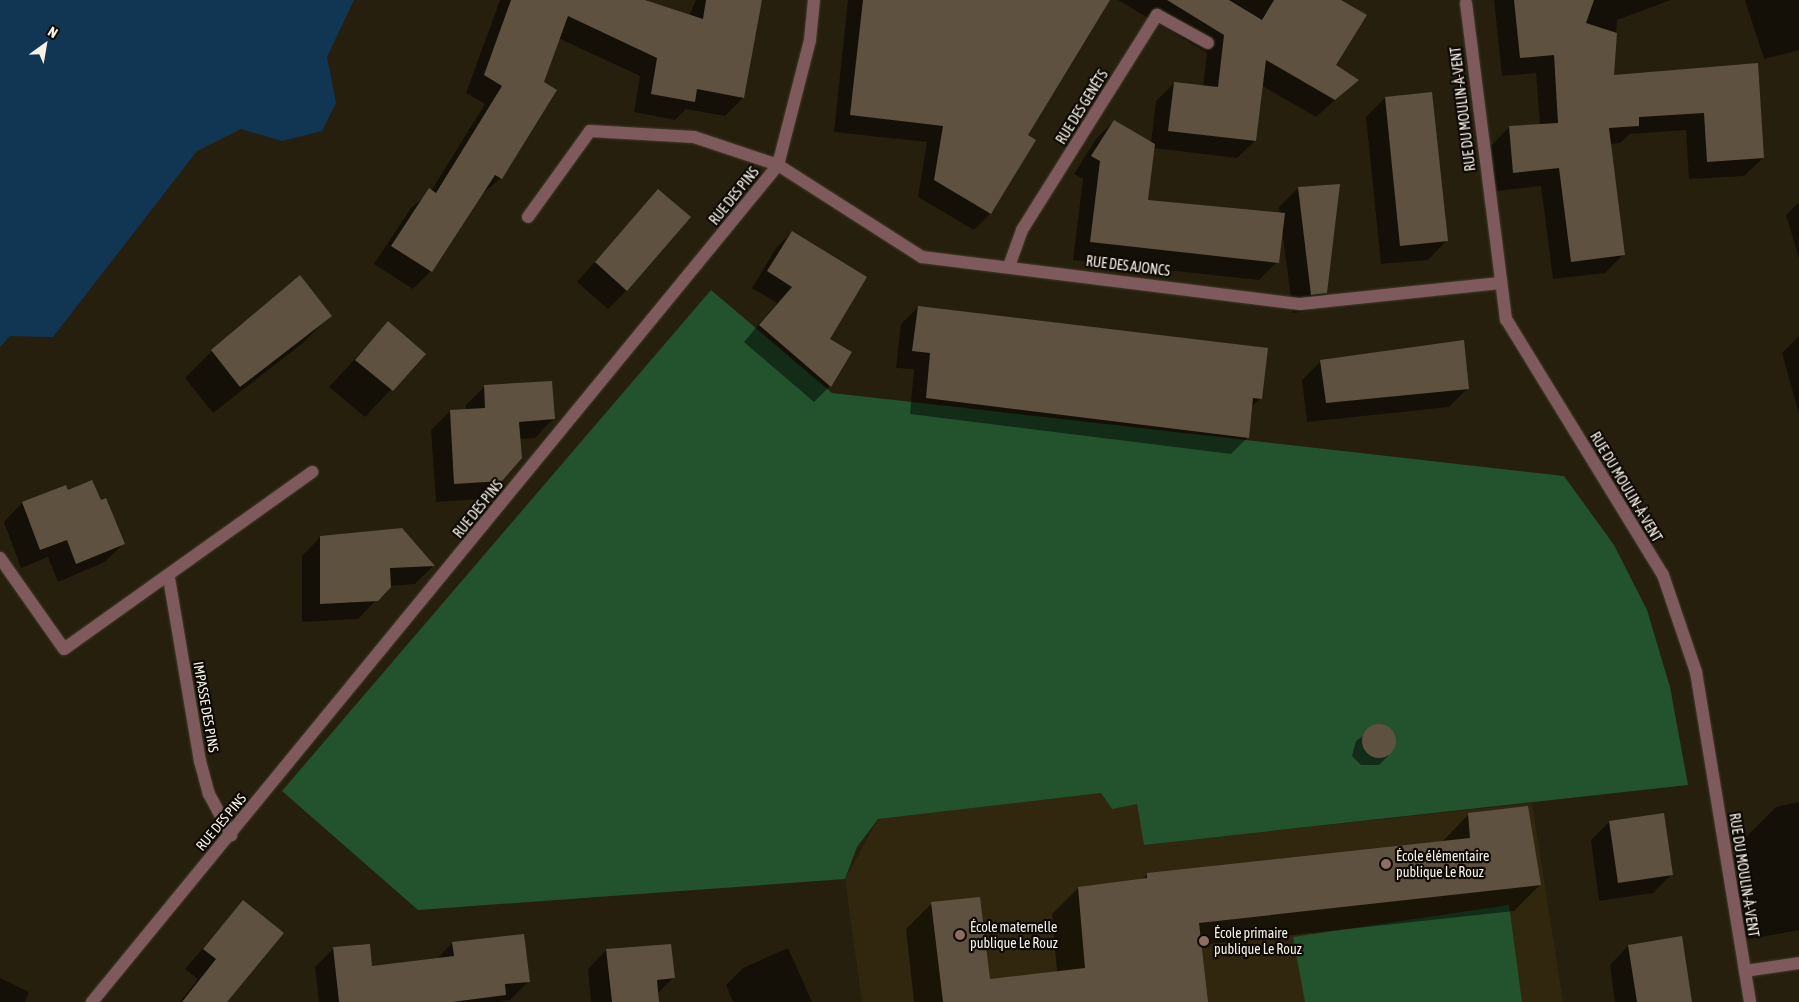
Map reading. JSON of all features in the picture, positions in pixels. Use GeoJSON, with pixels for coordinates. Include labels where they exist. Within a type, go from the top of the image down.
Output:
{"type":"FeatureCollection","features":[{"type":"Feature","properties":{"kind":"street","name":"RUE DES PINS"},"geometry":{"type":"LineString","coordinates":[[92,1002],[125,956],[231,835],[778,165],[810,40],[814,0]]}},
{"type":"Feature","properties":{"kind":"street","name":"RUE DU MOULIN-À-VENT"},"geometry":{"type":"LineString","coordinates":[[1465,1],[1506,319],[1663,576],[1696,672],[1750,1002]]}},
{"type":"Feature","properties":{"kind":"street","name":"RUE DES GENÊTS"},"geometry":{"type":"LineString","coordinates":[[1009,266],[1022,230],[1157,15],[1208,43]]}},
{"type":"Feature","properties":{"kind":"street","name":"RUE DES AJONCS"},"geometry":{"type":"LineString","coordinates":[[528,217],[590,131],[694,138],[778,165],[922,257],[1009,266],[1300,304],[1500,283]]}},
{"type":"Feature","properties":{"kind":"street"},"geometry":{"type":"LineString","coordinates":[[0,558],[64,649],[169,578],[312,472]]}},
{"type":"Feature","properties":{"kind":"street","name":"IMPASSE DES PINS"},"geometry":{"type":"LineString","coordinates":[[169,578],[200,761],[209,794],[231,835]]}},
{"type":"Feature","properties":{"kind":"street"},"geometry":{"type":"LineString","coordinates":[[1745,971],[1799,963]]}},
{"type":"Feature","properties":{"kind":"shaded area","name":"École primaire publique Le Rouz"},"geometry":{"type":"Polygon","coordinates":[[[1101,793],[1137,804],[1144,845],[1532,803],[1563,1002],[862,1002],[845,879],[878,819],[1101,793]]]}},
{"type":"Feature","properties":{"kind":"green space"},"geometry":{"type":"Polygon","coordinates":[[[711,290],[832,393],[1564,476],[1614,545],[1647,610],[1670,687],[1688,785],[1144,845],[1137,804],[1112,809],[1101,793],[878,819],[857,847],[845,879],[418,910],[282,791],[711,290]]]}},
{"type":"Feature","properties":{"kind":"green space"},"geometry":{"type":"Polygon","coordinates":[[[1509,905],[1522,1002],[1305,1002],[1293,937],[1509,905]]]}},
{"type":"Feature","properties":{"kind":"water"},"geometry":{"type":"Polygon","coordinates":[[[0,0],[354,0],[327,57],[336,103],[322,131],[282,141],[241,129],[197,151],[53,337],[10,336],[0,347],[0,0]]]}},
{"type":"Feature","properties":{"kind":"building"},"geometry":{"type":"Polygon","coordinates":[[[511,0],[645,0],[703,19],[706,0],[762,0],[744,98],[697,89],[695,102],[651,94],[657,58],[568,16],[544,82],[557,90],[502,179],[495,175],[432,272],[391,246],[429,188],[436,193],[502,86],[484,75],[511,0]]]}},
{"type":"Feature","properties":{"kind":"building"},"geometry":{"type":"Polygon","coordinates":[[[863,0],[1110,0],[1028,135],[1036,140],[991,214],[934,180],[943,126],[850,115],[863,0]]]}},
{"type":"Feature","properties":{"kind":"building"},"geometry":{"type":"Polygon","coordinates":[[[1167,0],[1229,0],[1262,20],[1274,0],[1341,0],[1367,15],[1336,65],[1359,80],[1335,100],[1266,60],[1256,141],[1168,131],[1174,82],[1218,87],[1224,35],[1167,0]]]}},
{"type":"Feature","properties":{"kind":"building"},"geometry":{"type":"Polygon","coordinates":[[[1514,0],[1594,0],[1586,23],[1617,33],[1614,75],[1758,63],[1764,158],[1707,162],[1704,113],[1639,117],[1639,126],[1609,128],[1625,255],[1571,262],[1559,168],[1513,173],[1509,126],[1558,123],[1554,55],[1520,58],[1514,0]]]}},
{"type":"Feature","properties":{"kind":"building"},"geometry":{"type":"Polygon","coordinates":[[[1432,92],[1448,241],[1400,246],[1385,97],[1432,92]]]}},
{"type":"Feature","properties":{"kind":"building"},"geometry":{"type":"Polygon","coordinates":[[[1114,120],[1155,144],[1148,200],[1285,213],[1279,263],[1090,242],[1100,161],[1091,156],[1114,120]]]}},
{"type":"Feature","properties":{"kind":"building"},"geometry":{"type":"Polygon","coordinates":[[[1340,184],[1327,293],[1311,295],[1298,187],[1340,184]]]}},
{"type":"Feature","properties":{"kind":"building"},"geometry":{"type":"Polygon","coordinates":[[[658,189],[691,217],[627,291],[595,262],[658,189]]]}},
{"type":"Feature","properties":{"kind":"building"},"geometry":{"type":"Polygon","coordinates":[[[792,231],[867,277],[830,339],[852,352],[831,387],[759,325],[792,287],[767,271],[792,231]]]}},
{"type":"Feature","properties":{"kind":"building"},"geometry":{"type":"Polygon","coordinates":[[[300,275],[332,316],[240,387],[211,350],[300,275]]]}},
{"type":"Feature","properties":{"kind":"building"},"geometry":{"type":"Polygon","coordinates":[[[918,306],[1268,348],[1262,399],[1253,398],[1249,438],[926,398],[930,353],[912,351],[918,306]]]}},
{"type":"Feature","properties":{"kind":"building"},"geometry":{"type":"Polygon","coordinates":[[[388,321],[426,354],[393,391],[355,360],[388,321]]]}},
{"type":"Feature","properties":{"kind":"building"},"geometry":{"type":"Polygon","coordinates":[[[1464,340],[1469,389],[1326,403],[1320,360],[1464,340]]]}},
{"type":"Feature","properties":{"kind":"building"},"geometry":{"type":"Polygon","coordinates":[[[552,381],[555,419],[519,422],[522,458],[502,481],[454,484],[450,410],[485,408],[484,385],[552,381]]]}},
{"type":"Feature","properties":{"kind":"building"},"geometry":{"type":"Polygon","coordinates":[[[92,480],[101,500],[106,498],[125,544],[76,564],[67,540],[40,550],[22,502],[66,485],[68,490],[92,480]]]}},
{"type":"Feature","properties":{"kind":"building"},"geometry":{"type":"Polygon","coordinates":[[[402,528],[435,566],[390,568],[391,587],[378,601],[320,604],[320,536],[402,528]]]}},
{"type":"Feature","properties":{"kind":"building"},"geometry":{"type":"Polygon","coordinates":[[[1379,724],[1386,725],[1391,729],[1395,734],[1395,748],[1391,753],[1386,757],[1379,758],[1372,757],[1367,753],[1363,748],[1362,741],[1363,734],[1367,729],[1372,725],[1379,724]]]}},
{"type":"Feature","properties":{"kind":"building"},"geometry":{"type":"Polygon","coordinates":[[[1528,806],[1541,885],[1199,923],[1208,1002],[943,1002],[931,902],[980,897],[990,979],[1085,968],[1078,887],[1147,878],[1147,873],[1470,838],[1468,813],[1528,806]]]}},
{"type":"Feature","properties":{"kind":"building"},"geometry":{"type":"Polygon","coordinates":[[[1664,813],[1673,875],[1618,883],[1609,821],[1664,813]]]}},
{"type":"Feature","properties":{"kind":"building"},"geometry":{"type":"Polygon","coordinates":[[[243,900],[284,933],[227,1002],[182,1002],[216,959],[203,949],[243,900]]]}},
{"type":"Feature","properties":{"kind":"building"},"geometry":{"type":"Polygon","coordinates":[[[524,934],[530,982],[505,984],[506,995],[452,1002],[339,1002],[333,947],[370,944],[372,966],[454,956],[452,942],[524,934]]]}},
{"type":"Feature","properties":{"kind":"building"},"geometry":{"type":"Polygon","coordinates":[[[1682,936],[1692,1002],[1637,1002],[1628,945],[1682,936]]]}},
{"type":"Feature","properties":{"kind":"building"},"geometry":{"type":"Polygon","coordinates":[[[671,944],[675,978],[657,980],[659,1002],[612,1002],[606,949],[671,944]]]}},
{"type":"Feature","properties":{"kind":"place","name":"École élémentaire publique Le Rouz"},"geometry":{"type":"Point","coordinates":[1386,864]}},
{"type":"Feature","properties":{"kind":"place","name":"École maternelle publique Le Rouz"},"geometry":{"type":"Point","coordinates":[960,935]}},
{"type":"Feature","properties":{"kind":"place","name":"École primaire publique Le Rouz"},"geometry":{"type":"Point","coordinates":[1204,941]}}]}
